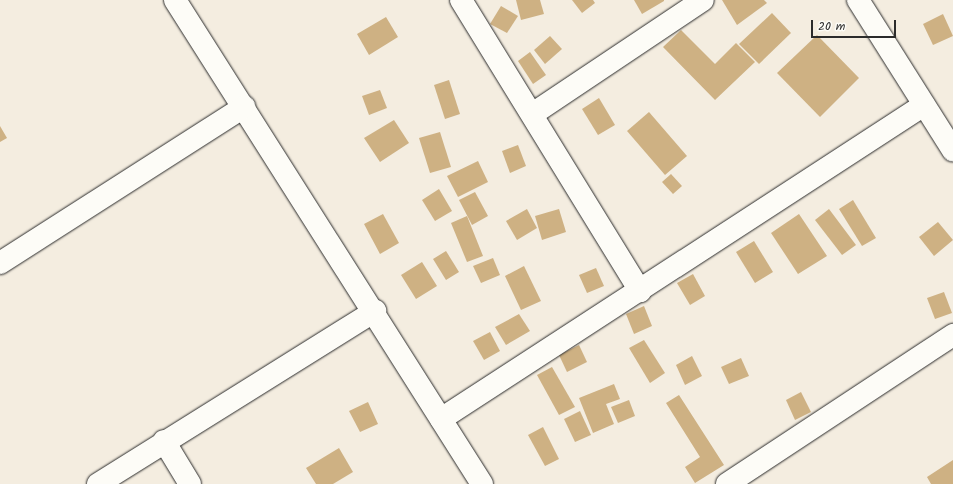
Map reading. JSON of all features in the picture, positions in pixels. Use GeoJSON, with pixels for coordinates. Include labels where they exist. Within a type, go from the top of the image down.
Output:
{"type":"FeatureCollection","features":[{"type":"Feature","properties":{"kind":"street"},"geometry":{"type":"LineString","coordinates":[[175,0],[375,311],[482,484]]}},
{"type":"Feature","properties":{"kind":"street"},"geometry":{"type":"LineString","coordinates":[[461,0],[534,113],[640,290]]}},
{"type":"Feature","properties":{"kind":"street"},"geometry":{"type":"LineString","coordinates":[[534,113],[703,0]]}},
{"type":"Feature","properties":{"kind":"street"},"geometry":{"type":"LineString","coordinates":[[858,0],[953,150]]}},
{"type":"Feature","properties":{"kind":"street"},"geometry":{"type":"LineString","coordinates":[[441,419],[924,105]]}},
{"type":"Feature","properties":{"kind":"street"},"geometry":{"type":"LineString","coordinates":[[0,263],[244,107]]}},
{"type":"Feature","properties":{"kind":"street"},"geometry":{"type":"LineString","coordinates":[[98,484],[164,441],[375,311]]}},
{"type":"Feature","properties":{"kind":"street"},"geometry":{"type":"LineString","coordinates":[[727,484],[953,335]]}},
{"type":"Feature","properties":{"kind":"street"},"geometry":{"type":"LineString","coordinates":[[164,441],[190,484]]}},
{"type":"Feature","properties":{"kind":"building"},"geometry":{"type":"Polygon","coordinates":[[[516,0],[540,0],[544,14],[521,20],[516,0]]]}},
{"type":"Feature","properties":{"kind":"building"},"geometry":{"type":"Polygon","coordinates":[[[572,0],[593,0],[595,3],[582,13],[572,0]]]}},
{"type":"Feature","properties":{"kind":"building"},"geometry":{"type":"Polygon","coordinates":[[[634,0],[664,0],[664,1],[642,14],[634,0]]]}},
{"type":"Feature","properties":{"kind":"building"},"geometry":{"type":"Polygon","coordinates":[[[722,0],[764,0],[767,3],[737,25],[722,0]]]}},
{"type":"Feature","properties":{"kind":"building"},"geometry":{"type":"Polygon","coordinates":[[[501,6],[518,16],[507,33],[490,24],[501,6]]]}},
{"type":"Feature","properties":{"kind":"building"},"geometry":{"type":"Polygon","coordinates":[[[772,13],[791,33],[759,64],[739,44],[772,13]]]}},
{"type":"Feature","properties":{"kind":"building"},"geometry":{"type":"Polygon","coordinates":[[[943,14],[953,36],[933,45],[923,24],[943,14]]]}},
{"type":"Feature","properties":{"kind":"building"},"geometry":{"type":"Polygon","coordinates":[[[386,17],[398,37],[369,55],[357,34],[386,17]]]}},
{"type":"Feature","properties":{"kind":"building"},"geometry":{"type":"Polygon","coordinates":[[[681,30],[715,64],[736,43],[755,62],[715,100],[663,47],[681,30]]]}},
{"type":"Feature","properties":{"kind":"building"},"geometry":{"type":"Polygon","coordinates":[[[817,35],[859,78],[820,117],[777,73],[817,35]]]}},
{"type":"Feature","properties":{"kind":"building"},"geometry":{"type":"Polygon","coordinates":[[[550,36],[562,49],[545,64],[534,50],[550,36]]]}},
{"type":"Feature","properties":{"kind":"building"},"geometry":{"type":"Polygon","coordinates":[[[530,52],[546,75],[533,84],[518,61],[530,52]]]}},
{"type":"Feature","properties":{"kind":"building"},"geometry":{"type":"Polygon","coordinates":[[[449,80],[460,114],[445,119],[434,85],[449,80]]]}},
{"type":"Feature","properties":{"kind":"building"},"geometry":{"type":"Polygon","coordinates":[[[380,90],[387,108],[369,115],[362,96],[380,90]]]}},
{"type":"Feature","properties":{"kind":"building"},"geometry":{"type":"Polygon","coordinates":[[[599,98],[615,125],[598,135],[582,109],[599,98]]]}},
{"type":"Feature","properties":{"kind":"building"},"geometry":{"type":"Polygon","coordinates":[[[649,112],[687,156],[665,175],[627,131],[649,112]]]}},
{"type":"Feature","properties":{"kind":"building"},"geometry":{"type":"Polygon","coordinates":[[[394,120],[409,143],[380,162],[364,138],[394,120]]]}},
{"type":"Feature","properties":{"kind":"building"},"geometry":{"type":"Polygon","coordinates":[[[0,126],[7,138],[0,142],[0,126]]]}},
{"type":"Feature","properties":{"kind":"building"},"geometry":{"type":"Polygon","coordinates":[[[440,132],[451,167],[430,173],[419,138],[440,132]]]}},
{"type":"Feature","properties":{"kind":"building"},"geometry":{"type":"Polygon","coordinates":[[[518,145],[526,166],[510,173],[502,151],[518,145]]]}},
{"type":"Feature","properties":{"kind":"building"},"geometry":{"type":"Polygon","coordinates":[[[478,161],[488,182],[458,197],[447,176],[478,161]]]}},
{"type":"Feature","properties":{"kind":"building"},"geometry":{"type":"Polygon","coordinates":[[[671,174],[682,186],[673,194],[662,182],[671,174]]]}},
{"type":"Feature","properties":{"kind":"building"},"geometry":{"type":"Polygon","coordinates":[[[439,189],[452,211],[435,221],[422,200],[439,189]]]}},
{"type":"Feature","properties":{"kind":"building"},"geometry":{"type":"Polygon","coordinates":[[[475,192],[488,216],[472,225],[459,200],[475,192]]]}},
{"type":"Feature","properties":{"kind":"building"},"geometry":{"type":"Polygon","coordinates":[[[853,200],[876,238],[862,246],[839,209],[853,200]]]}},
{"type":"Feature","properties":{"kind":"building"},"geometry":{"type":"Polygon","coordinates":[[[527,209],[537,228],[517,240],[506,221],[527,209]]]}},
{"type":"Feature","properties":{"kind":"building"},"geometry":{"type":"Polygon","coordinates":[[[559,209],[566,232],[542,240],[535,216],[559,209]]]}},
{"type":"Feature","properties":{"kind":"building"},"geometry":{"type":"Polygon","coordinates":[[[829,209],[856,245],[842,255],[815,220],[829,209]]]}},
{"type":"Feature","properties":{"kind":"building"},"geometry":{"type":"Polygon","coordinates":[[[383,214],[399,243],[380,254],[364,224],[383,214]]]}},
{"type":"Feature","properties":{"kind":"building"},"geometry":{"type":"Polygon","coordinates":[[[799,214],[827,256],[798,274],[771,233],[799,214]]]}},
{"type":"Feature","properties":{"kind":"building"},"geometry":{"type":"Polygon","coordinates":[[[467,216],[483,256],[467,262],[451,223],[467,216]]]}},
{"type":"Feature","properties":{"kind":"building"},"geometry":{"type":"Polygon","coordinates":[[[938,222],[953,240],[934,256],[919,237],[938,222]]]}},
{"type":"Feature","properties":{"kind":"building"},"geometry":{"type":"Polygon","coordinates":[[[754,241],[773,272],[755,283],[736,252],[754,241]]]}},
{"type":"Feature","properties":{"kind":"building"},"geometry":{"type":"Polygon","coordinates":[[[446,251],[459,272],[446,280],[433,259],[446,251]]]}},
{"type":"Feature","properties":{"kind":"building"},"geometry":{"type":"Polygon","coordinates":[[[493,258],[500,275],[481,283],[473,266],[493,258]]]}},
{"type":"Feature","properties":{"kind":"building"},"geometry":{"type":"Polygon","coordinates":[[[422,262],[437,286],[416,299],[401,275],[422,262]]]}},
{"type":"Feature","properties":{"kind":"building"},"geometry":{"type":"Polygon","coordinates":[[[524,266],[541,301],[521,310],[505,276],[524,266]]]}},
{"type":"Feature","properties":{"kind":"building"},"geometry":{"type":"Polygon","coordinates":[[[596,268],[604,286],[587,293],[579,275],[596,268]]]}},
{"type":"Feature","properties":{"kind":"building"},"geometry":{"type":"Polygon","coordinates":[[[693,274],[705,296],[690,305],[677,283],[693,274]]]}},
{"type":"Feature","properties":{"kind":"building"},"geometry":{"type":"Polygon","coordinates":[[[944,292],[952,313],[935,319],[927,298],[944,292]]]}},
{"type":"Feature","properties":{"kind":"building"},"geometry":{"type":"Polygon","coordinates":[[[644,306],[652,326],[634,334],[626,314],[644,306]]]}},
{"type":"Feature","properties":{"kind":"building"},"geometry":{"type":"Polygon","coordinates":[[[519,314],[530,331],[506,345],[495,327],[519,314]]]}},
{"type":"Feature","properties":{"kind":"building"},"geometry":{"type":"Polygon","coordinates":[[[490,332],[500,351],[484,360],[473,341],[490,332]]]}},
{"type":"Feature","properties":{"kind":"building"},"geometry":{"type":"Polygon","coordinates":[[[644,340],[665,373],[650,383],[629,348],[644,340]]]}},
{"type":"Feature","properties":{"kind":"building"},"geometry":{"type":"Polygon","coordinates":[[[579,345],[587,362],[567,372],[559,355],[579,345]]]}},
{"type":"Feature","properties":{"kind":"building"},"geometry":{"type":"Polygon","coordinates":[[[692,356],[702,376],[685,385],[676,365],[692,356]]]}},
{"type":"Feature","properties":{"kind":"building"},"geometry":{"type":"Polygon","coordinates":[[[741,358],[749,376],[729,384],[721,367],[741,358]]]}},
{"type":"Feature","properties":{"kind":"building"},"geometry":{"type":"Polygon","coordinates":[[[552,367],[575,407],[559,415],[537,375],[552,367]]]}},
{"type":"Feature","properties":{"kind":"building"},"geometry":{"type":"Polygon","coordinates":[[[614,384],[620,399],[606,404],[614,424],[593,433],[579,398],[614,384]]]}},
{"type":"Feature","properties":{"kind":"building"},"geometry":{"type":"Polygon","coordinates":[[[801,392],[811,412],[795,420],[786,400],[801,392]]]}},
{"type":"Feature","properties":{"kind":"building"},"geometry":{"type":"Polygon","coordinates":[[[679,395],[724,465],[695,483],[685,467],[700,457],[666,403],[679,395]]]}},
{"type":"Feature","properties":{"kind":"building"},"geometry":{"type":"Polygon","coordinates":[[[629,400],[635,416],[618,423],[611,407],[629,400]]]}},
{"type":"Feature","properties":{"kind":"building"},"geometry":{"type":"Polygon","coordinates":[[[368,402],[378,424],[360,432],[349,411],[368,402]]]}},
{"type":"Feature","properties":{"kind":"building"},"geometry":{"type":"Polygon","coordinates":[[[580,411],[591,435],[575,442],[564,419],[580,411]]]}},
{"type":"Feature","properties":{"kind":"building"},"geometry":{"type":"Polygon","coordinates":[[[543,427],[559,459],[545,466],[528,435],[543,427]]]}},
{"type":"Feature","properties":{"kind":"building"},"geometry":{"type":"Polygon","coordinates":[[[339,448],[353,472],[333,484],[316,484],[306,468],[339,448]]]}},
{"type":"Feature","properties":{"kind":"building"},"geometry":{"type":"Polygon","coordinates":[[[953,460],[953,484],[931,484],[927,477],[953,460]]]}}]}
